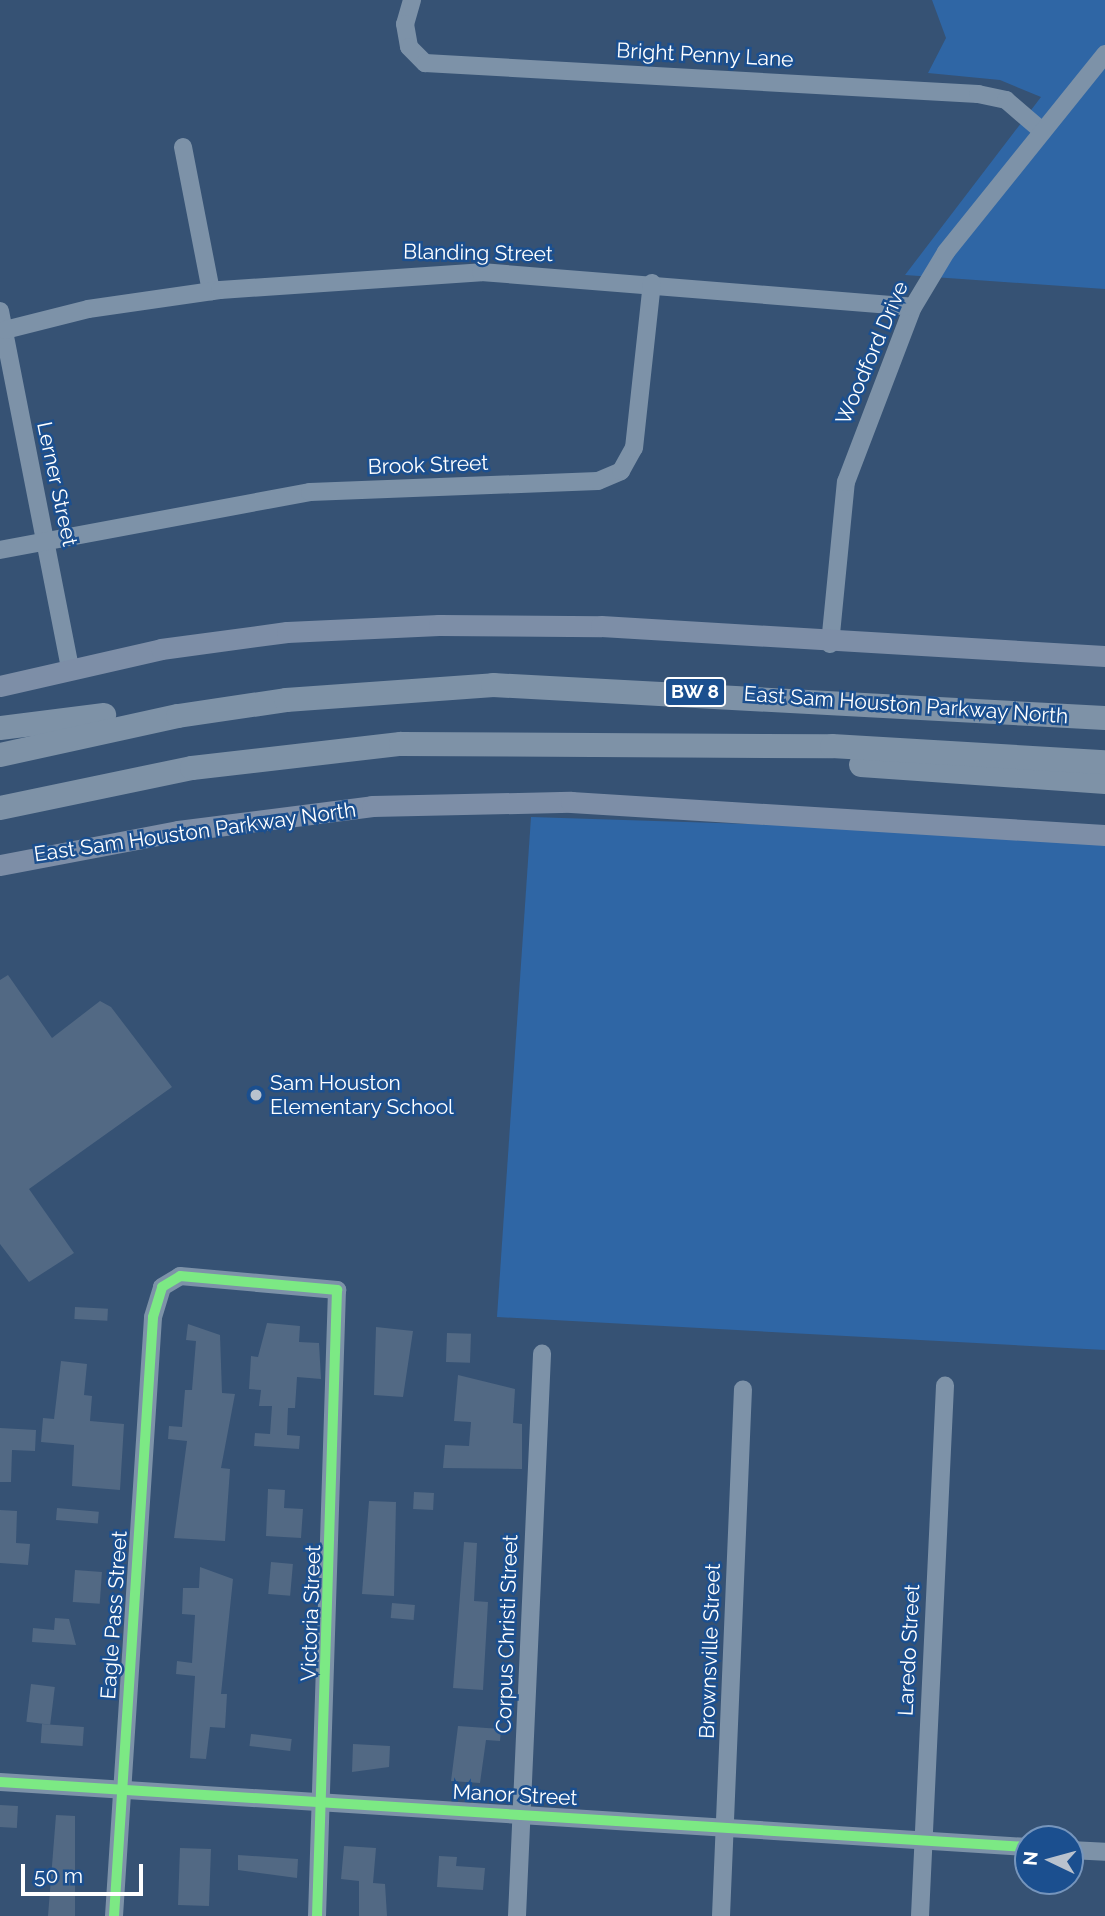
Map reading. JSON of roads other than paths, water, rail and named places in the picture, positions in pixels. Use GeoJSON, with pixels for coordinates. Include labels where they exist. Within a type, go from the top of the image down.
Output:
{"type":"FeatureCollection","features":[{"type":"Feature","properties":{"kind":"highway","name":"East Sam Houston Parkway North"},"geometry":{"type":"LineString","coordinates":[[0,755],[154,720],[286,700],[408,688],[581,685],[1105,718]]}},
{"type":"Feature","properties":{"kind":"highway"},"geometry":{"type":"LineString","coordinates":[[0,728],[286,700]]}},
{"type":"Feature","properties":{"kind":"highway","name":"East Sam Houston Parkway North"},"geometry":{"type":"LineString","coordinates":[[0,808],[255,758],[401,744],[550,741],[831,746],[1105,762]]}},
{"type":"Feature","properties":{"kind":"highway"},"geometry":{"type":"LineString","coordinates":[[550,741],[1105,782]]}},
{"type":"Feature","properties":{"kind":"main road"},"geometry":{"type":"LineString","coordinates":[[0,686],[71,667],[287,632],[439,625],[601,626],[830,644],[1105,656]]}},
{"type":"Feature","properties":{"kind":"main road","name":"East Sam Houston Parkway North"},"geometry":{"type":"LineString","coordinates":[[0,865],[178,831],[372,806],[571,803],[1105,835]]}},
{"type":"Feature","properties":{"kind":"street","name":"Bright Penny Lane"},"geometry":{"type":"LineString","coordinates":[[412,0],[405,24],[409,47],[425,63],[978,93],[1006,100],[1042,131]]}},
{"type":"Feature","properties":{"kind":"street","name":"Woodford Drive"},"geometry":{"type":"LineString","coordinates":[[830,644],[846,482],[913,307],[946,252],[1105,54]]}},
{"type":"Feature","properties":{"kind":"street"},"geometry":{"type":"LineString","coordinates":[[183,147],[211,291]]}},
{"type":"Feature","properties":{"kind":"street","name":"Blanding Street"},"geometry":{"type":"LineString","coordinates":[[5,330],[88,309],[211,291],[481,272],[652,283],[913,307]]}},
{"type":"Feature","properties":{"kind":"street","name":"Brook Street"},"geometry":{"type":"LineString","coordinates":[[0,550],[46,539],[310,492],[605,478],[621,471],[634,448],[652,283]]}},
{"type":"Feature","properties":{"kind":"street","name":"Lerner Street"},"geometry":{"type":"LineString","coordinates":[[0,311],[71,667]]}},
{"type":"Feature","properties":{"kind":"street","name":"Eagle Pass Street"},"geometry":{"type":"LineString","coordinates":[[114,1916],[153,1317],[162,1287],[180,1276],[337,1290],[340,1311]]}},
{"type":"Feature","properties":{"kind":"street","name":"Victoria Street"},"geometry":{"type":"LineString","coordinates":[[317,1916],[324,1805],[340,1311]]}},
{"type":"Feature","properties":{"kind":"street","name":"Corpus Christi Street"},"geometry":{"type":"LineString","coordinates":[[517,1916],[542,1354]]}},
{"type":"Feature","properties":{"kind":"street","name":"Laredo Street"},"geometry":{"type":"LineString","coordinates":[[920,1916],[945,1386]]}},
{"type":"Feature","properties":{"kind":"street","name":"Brownsville Street"},"geometry":{"type":"LineString","coordinates":[[721,1916],[743,1389]]}},
{"type":"Feature","properties":{"kind":"street","name":"Manor Street"},"geometry":{"type":"LineString","coordinates":[[0,1782],[324,1805],[522,1814],[1014,1846]]}},
{"type":"Feature","properties":{"kind":"street"},"geometry":{"type":"LineString","coordinates":[[1084,1851],[1105,1852]]}},
{"type":"Feature","properties":{"kind":"place","name":"Sam Houston Elementary School"},"geometry":{"type":"Point","coordinates":[256,1095]}}]}
